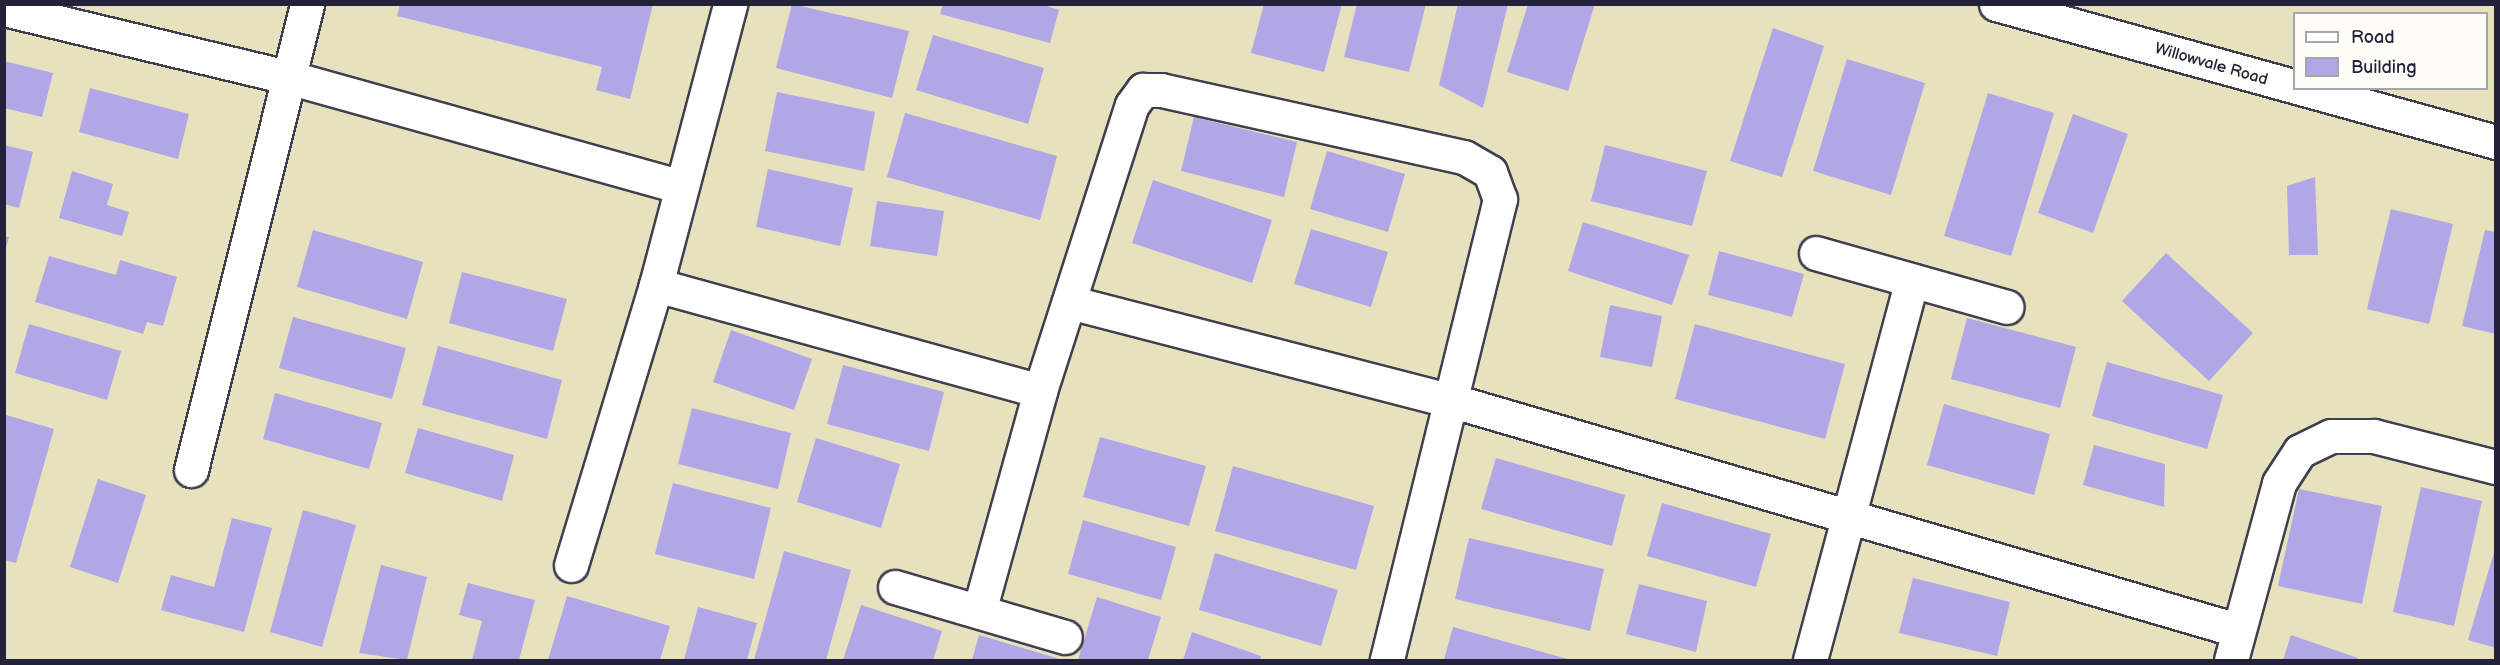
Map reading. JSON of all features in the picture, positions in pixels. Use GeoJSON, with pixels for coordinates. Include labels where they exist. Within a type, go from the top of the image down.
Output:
{"type":"FeatureCollection","features":[{"type":"Feature","properties":{"kind":"street"},"geometry":{"type":"LineString","coordinates":[[191,470],[308,4]]}},
{"type":"Feature","properties":{"kind":"street"},"geometry":{"type":"LineString","coordinates":[[571,565],[656,285],[679,186],[730,4]]}},
{"type":"Feature","properties":{"kind":"street","name":"Willowvale Road"},"geometry":{"type":"LineString","coordinates":[[1996,4],[2293,86]]}},
{"type":"Feature","properties":{"kind":"street"},"geometry":{"type":"LineString","coordinates":[[4,9],[288,77],[679,186]]}},
{"type":"Feature","properties":{"kind":"street"},"geometry":{"type":"LineString","coordinates":[[980,608],[1040,391],[1132,105],[1143,90],[1464,157],[1490,172],[1500,199],[1453,401],[1386,660]]}},
{"type":"Feature","properties":{"kind":"street","name":"Willowvale Road"},"geometry":{"type":"LineString","coordinates":[[2308,90],[2496,142]]}},
{"type":"Feature","properties":{"kind":"street"},"geometry":{"type":"LineString","coordinates":[[1816,253],[2007,307]]}},
{"type":"Feature","properties":{"kind":"street"},"geometry":{"type":"LineString","coordinates":[[1810,660],[1912,280]]}},
{"type":"Feature","properties":{"kind":"street"},"geometry":{"type":"LineString","coordinates":[[656,285],[1040,391]]}},
{"type":"Feature","properties":{"kind":"street"},"geometry":{"type":"LineString","coordinates":[[1070,302],[1453,401],[1849,517],[2234,645],[2279,483],[2300,451],[2331,436],[2374,436],[2496,467]]}},
{"type":"Feature","properties":{"kind":"street"},"geometry":{"type":"LineString","coordinates":[[895,587],[980,608],[1065,637]]}},
{"type":"Feature","properties":{"kind":"building"},"geometry":{"type":"Polygon","coordinates":[[[400,4],[653,4],[630,99],[596,90],[602,67],[397,16],[400,4]]]}},
{"type":"Feature","properties":{"kind":"building"},"geometry":{"type":"Polygon","coordinates":[[[792,4],[909,31],[892,98],[776,68],[792,4]]]}},
{"type":"Feature","properties":{"kind":"building"},"geometry":{"type":"Polygon","coordinates":[[[943,4],[1041,4],[1059,10],[1050,43],[940,14],[943,4]]]}},
{"type":"Feature","properties":{"kind":"building"},"geometry":{"type":"Polygon","coordinates":[[[1264,4],[1342,4],[1324,72],[1251,53],[1264,4]]]}},
{"type":"Feature","properties":{"kind":"building"},"geometry":{"type":"Polygon","coordinates":[[[1357,4],[1426,4],[1409,72],[1344,57],[1357,4]]]}},
{"type":"Feature","properties":{"kind":"building"},"geometry":{"type":"Polygon","coordinates":[[[1458,4],[1508,4],[1483,108],[1439,85],[1458,4]]]}},
{"type":"Feature","properties":{"kind":"building"},"geometry":{"type":"Polygon","coordinates":[[[1528,4],[1595,4],[1568,91],[1507,72],[1528,4]]]}},
{"type":"Feature","properties":{"kind":"building"},"geometry":{"type":"Polygon","coordinates":[[[1773,28],[1824,46],[1782,177],[1730,161],[1773,28]]]}},
{"type":"Feature","properties":{"kind":"building"},"geometry":{"type":"Polygon","coordinates":[[[933,35],[1044,68],[1028,124],[916,90],[933,35]]]}},
{"type":"Feature","properties":{"kind":"building"},"geometry":{"type":"Polygon","coordinates":[[[1847,59],[1925,83],[1891,195],[1813,171],[1847,59]]]}},
{"type":"Feature","properties":{"kind":"building"},"geometry":{"type":"Polygon","coordinates":[[[4,61],[53,73],[42,117],[4,108],[4,61]]]}},
{"type":"Feature","properties":{"kind":"building"},"geometry":{"type":"Polygon","coordinates":[[[90,88],[189,114],[178,159],[79,132],[90,88]]]}},
{"type":"Feature","properties":{"kind":"building"},"geometry":{"type":"Polygon","coordinates":[[[777,92],[875,112],[864,171],[765,151],[777,92]]]}},
{"type":"Feature","properties":{"kind":"building"},"geometry":{"type":"Polygon","coordinates":[[[1988,93],[2054,113],[2011,256],[1944,236],[1988,93]]]}},
{"type":"Feature","properties":{"kind":"building"},"geometry":{"type":"Polygon","coordinates":[[[905,113],[1057,156],[1040,220],[887,177],[905,113]]]}},
{"type":"Feature","properties":{"kind":"building"},"geometry":{"type":"Polygon","coordinates":[[[2073,114],[2128,134],[2093,233],[2038,213],[2073,114]]]}},
{"type":"Feature","properties":{"kind":"building"},"geometry":{"type":"Polygon","coordinates":[[[1194,117],[1297,142],[1284,197],[1181,171],[1194,117]]]}},
{"type":"Feature","properties":{"kind":"building"},"geometry":{"type":"Polygon","coordinates":[[[4,145],[33,152],[19,208],[4,204],[4,145]]]}},
{"type":"Feature","properties":{"kind":"building"},"geometry":{"type":"Polygon","coordinates":[[[1605,145],[1707,171],[1692,226],[1591,201],[1605,145]]]}},
{"type":"Feature","properties":{"kind":"building"},"geometry":{"type":"Polygon","coordinates":[[[1327,151],[1405,174],[1388,232],[1310,209],[1327,151]]]}},
{"type":"Feature","properties":{"kind":"building"},"geometry":{"type":"Polygon","coordinates":[[[768,169],[853,188],[840,246],[756,227],[768,169]]]}},
{"type":"Feature","properties":{"kind":"building"},"geometry":{"type":"Polygon","coordinates":[[[72,171],[113,184],[107,205],[129,212],[122,236],[59,218],[72,171]]]}},
{"type":"Feature","properties":{"kind":"building"},"geometry":{"type":"Polygon","coordinates":[[[2315,177],[2318,255],[2289,255],[2287,186],[2315,177]]]}},
{"type":"Feature","properties":{"kind":"building"},"geometry":{"type":"Polygon","coordinates":[[[1153,180],[1272,220],[1252,283],[1132,243],[1153,180]]]}},
{"type":"Feature","properties":{"kind":"building"},"geometry":{"type":"Polygon","coordinates":[[[877,201],[944,211],[937,256],[870,246],[877,201]]]}},
{"type":"Feature","properties":{"kind":"building"},"geometry":{"type":"Polygon","coordinates":[[[2391,209],[2453,224],[2429,324],[2367,309],[2391,209]]]}},
{"type":"Feature","properties":{"kind":"building"},"geometry":{"type":"Polygon","coordinates":[[[1583,222],[1689,255],[1672,305],[1568,271],[1583,222]]]}},
{"type":"Feature","properties":{"kind":"building"},"geometry":{"type":"Polygon","coordinates":[[[1311,229],[1388,252],[1371,307],[1294,284],[1311,229]]]}},
{"type":"Feature","properties":{"kind":"building"},"geometry":{"type":"Polygon","coordinates":[[[313,230],[423,262],[407,319],[297,287],[313,230]]]}},
{"type":"Feature","properties":{"kind":"building"},"geometry":{"type":"Polygon","coordinates":[[[2485,230],[2496,232],[2496,334],[2462,326],[2485,230]]]}},
{"type":"Feature","properties":{"kind":"building"},"geometry":{"type":"Polygon","coordinates":[[[4,236],[9,237],[5,251],[4,250],[4,236]]]}},
{"type":"Feature","properties":{"kind":"building"},"geometry":{"type":"Polygon","coordinates":[[[1719,251],[1804,274],[1792,317],[1708,295],[1719,251]]]}},
{"type":"Feature","properties":{"kind":"building"},"geometry":{"type":"Polygon","coordinates":[[[2166,253],[2253,333],[2209,381],[2122,301],[2166,253]]]}},
{"type":"Feature","properties":{"kind":"building"},"geometry":{"type":"Polygon","coordinates":[[[49,256],[116,275],[120,260],[177,277],[163,326],[147,322],[143,334],[35,302],[49,256]]]}},
{"type":"Feature","properties":{"kind":"building"},"geometry":{"type":"Polygon","coordinates":[[[462,272],[567,299],[553,351],[449,323],[462,272]]]}},
{"type":"Feature","properties":{"kind":"building"},"geometry":{"type":"Polygon","coordinates":[[[1610,305],[1662,316],[1652,367],[1600,357],[1610,305]]]}},
{"type":"Feature","properties":{"kind":"building"},"geometry":{"type":"Polygon","coordinates":[[[293,317],[406,348],[392,399],[279,368],[293,317]]]}},
{"type":"Feature","properties":{"kind":"building"},"geometry":{"type":"Polygon","coordinates":[[[1967,318],[2076,347],[2060,408],[1951,379],[1967,318]]]}},
{"type":"Feature","properties":{"kind":"building"},"geometry":{"type":"Polygon","coordinates":[[[29,324],[121,351],[107,400],[15,373],[29,324]]]}},
{"type":"Feature","properties":{"kind":"building"},"geometry":{"type":"Polygon","coordinates":[[[1695,324],[1845,364],[1825,439],[1675,399],[1695,324]]]}},
{"type":"Feature","properties":{"kind":"building"},"geometry":{"type":"Polygon","coordinates":[[[731,330],[812,359],[794,410],[713,382],[731,330]]]}},
{"type":"Feature","properties":{"kind":"building"},"geometry":{"type":"Polygon","coordinates":[[[438,346],[562,380],[547,439],[422,405],[438,346]]]}},
{"type":"Feature","properties":{"kind":"building"},"geometry":{"type":"Polygon","coordinates":[[[2107,362],[2223,395],[2207,449],[2092,416],[2107,362]]]}},
{"type":"Feature","properties":{"kind":"building"},"geometry":{"type":"Polygon","coordinates":[[[843,365],[944,392],[929,451],[827,424],[843,365]]]}},
{"type":"Feature","properties":{"kind":"building"},"geometry":{"type":"Polygon","coordinates":[[[275,393],[382,423],[369,469],[263,439],[275,393]]]}},
{"type":"Feature","properties":{"kind":"building"},"geometry":{"type":"Polygon","coordinates":[[[1944,404],[2050,434],[2034,495],[1927,465],[1944,404]]]}},
{"type":"Feature","properties":{"kind":"building"},"geometry":{"type":"Polygon","coordinates":[[[692,408],[791,433],[778,489],[678,464],[692,408]]]}},
{"type":"Feature","properties":{"kind":"building"},"geometry":{"type":"Polygon","coordinates":[[[6,415],[54,429],[16,563],[4,560],[6,415]]]}},
{"type":"Feature","properties":{"kind":"building"},"geometry":{"type":"Polygon","coordinates":[[[418,428],[514,455],[502,501],[405,473],[418,428]]]}},
{"type":"Feature","properties":{"kind":"building"},"geometry":{"type":"Polygon","coordinates":[[[1100,437],[1206,466],[1189,526],[1083,497],[1100,437]]]}},
{"type":"Feature","properties":{"kind":"building"},"geometry":{"type":"Polygon","coordinates":[[[816,438],[900,464],[881,528],[797,502],[816,438]]]}},
{"type":"Feature","properties":{"kind":"building"},"geometry":{"type":"Polygon","coordinates":[[[2094,445],[2165,464],[2164,507],[2083,485],[2094,445]]]}},
{"type":"Feature","properties":{"kind":"building"},"geometry":{"type":"Polygon","coordinates":[[[1496,458],[1625,495],[1612,546],[1481,509],[1496,458]]]}},
{"type":"Feature","properties":{"kind":"building"},"geometry":{"type":"Polygon","coordinates":[[[1233,466],[1374,506],[1356,570],[1215,531],[1233,466]]]}},
{"type":"Feature","properties":{"kind":"building"},"geometry":{"type":"Polygon","coordinates":[[[98,479],[146,495],[118,583],[70,567],[98,479]]]}},
{"type":"Feature","properties":{"kind":"building"},"geometry":{"type":"Polygon","coordinates":[[[673,483],[771,508],[754,579],[655,554],[673,483]]]}},
{"type":"Feature","properties":{"kind":"building"},"geometry":{"type":"Polygon","coordinates":[[[2421,487],[2482,501],[2454,626],[2393,612],[2421,487]]]}},
{"type":"Feature","properties":{"kind":"building"},"geometry":{"type":"Polygon","coordinates":[[[2299,489],[2382,506],[2362,604],[2278,586],[2299,489]]]}},
{"type":"Feature","properties":{"kind":"building"},"geometry":{"type":"Polygon","coordinates":[[[1662,503],[1771,534],[1756,587],[1647,556],[1662,503]]]}},
{"type":"Feature","properties":{"kind":"building"},"geometry":{"type":"Polygon","coordinates":[[[303,510],[356,525],[322,647],[270,632],[303,510]]]}},
{"type":"Feature","properties":{"kind":"building"},"geometry":{"type":"Polygon","coordinates":[[[232,518],[272,528],[244,632],[161,610],[171,575],[214,587],[232,518]]]}},
{"type":"Feature","properties":{"kind":"building"},"geometry":{"type":"Polygon","coordinates":[[[1083,520],[1176,547],[1161,600],[1068,574],[1083,520]]]}},
{"type":"Feature","properties":{"kind":"building"},"geometry":{"type":"Polygon","coordinates":[[[1469,538],[1604,569],[1590,631],[1455,599],[1469,538]]]}},
{"type":"Feature","properties":{"kind":"building"},"geometry":{"type":"Polygon","coordinates":[[[2496,549],[2496,648],[2468,640],[2496,549]]]}},
{"type":"Feature","properties":{"kind":"building"},"geometry":{"type":"Polygon","coordinates":[[[784,551],[851,570],[826,660],[754,660],[784,551]]]}},
{"type":"Feature","properties":{"kind":"building"},"geometry":{"type":"Polygon","coordinates":[[[1215,553],[1338,590],[1321,646],[1199,610],[1215,553]]]}},
{"type":"Feature","properties":{"kind":"building"},"geometry":{"type":"Polygon","coordinates":[[[381,565],[427,577],[407,660],[359,653],[381,565]]]}},
{"type":"Feature","properties":{"kind":"building"},"geometry":{"type":"Polygon","coordinates":[[[1913,578],[2010,602],[1997,656],[1899,633],[1913,578]]]}},
{"type":"Feature","properties":{"kind":"building"},"geometry":{"type":"Polygon","coordinates":[[[468,583],[535,600],[519,660],[472,660],[482,621],[459,615],[468,583]]]}},
{"type":"Feature","properties":{"kind":"building"},"geometry":{"type":"Polygon","coordinates":[[[1639,584],[1707,601],[1696,652],[1626,634],[1639,584]]]}},
{"type":"Feature","properties":{"kind":"building"},"geometry":{"type":"Polygon","coordinates":[[[567,596],[670,626],[660,660],[548,660],[567,596]]]}},
{"type":"Feature","properties":{"kind":"building"},"geometry":{"type":"Polygon","coordinates":[[[1097,597],[1161,617],[1148,660],[1078,660],[1097,597]]]}},
{"type":"Feature","properties":{"kind":"building"},"geometry":{"type":"Polygon","coordinates":[[[861,605],[942,631],[933,660],[843,660],[861,605]]]}},
{"type":"Feature","properties":{"kind":"building"},"geometry":{"type":"Polygon","coordinates":[[[698,607],[757,623],[747,660],[684,660],[698,607]]]}},
{"type":"Feature","properties":{"kind":"building"},"geometry":{"type":"Polygon","coordinates":[[[1453,627],[1571,660],[1444,660],[1453,627]]]}},
{"type":"Feature","properties":{"kind":"building"},"geometry":{"type":"Polygon","coordinates":[[[1192,632],[1261,656],[1260,660],[1183,660],[1192,632]]]}},
{"type":"Feature","properties":{"kind":"building"},"geometry":{"type":"Polygon","coordinates":[[[979,635],[1063,660],[972,660],[979,635]]]}},
{"type":"Feature","properties":{"kind":"building"},"geometry":{"type":"Polygon","coordinates":[[[2291,635],[2358,658],[2357,660],[2283,660],[2291,635]]]}}]}
